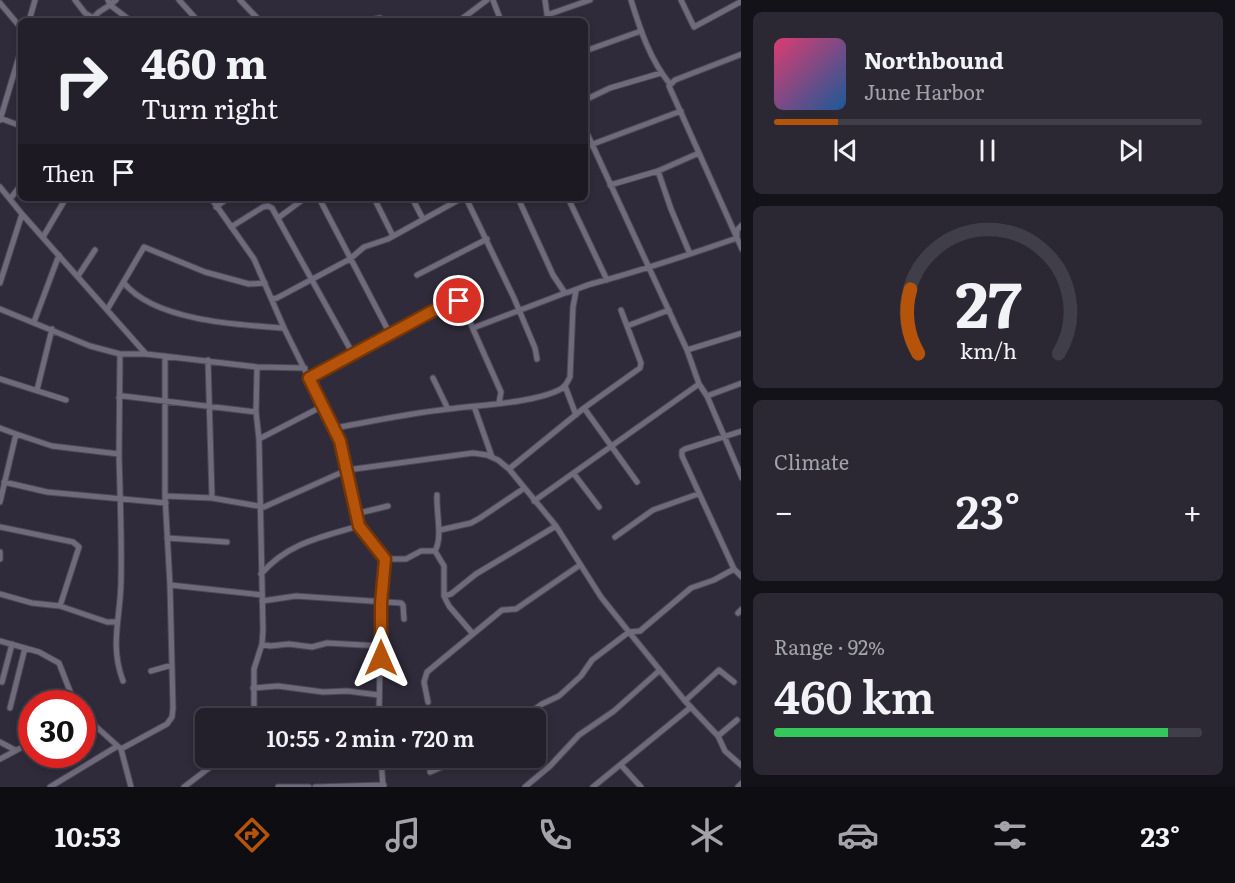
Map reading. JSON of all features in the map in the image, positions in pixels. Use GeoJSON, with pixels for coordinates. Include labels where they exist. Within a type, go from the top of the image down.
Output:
{"type":"FeatureCollection","features":[{"type":"Feature","properties":{"kind":"street"},"geometry":{"type":"LineString","coordinates":[[30,18],[35,0]]}},
{"type":"Feature","properties":{"kind":"street"},"geometry":{"type":"LineString","coordinates":[[75,0],[92,18]]}},
{"type":"Feature","properties":{"kind":"street"},"geometry":{"type":"LineString","coordinates":[[179,0],[195,18]]}},
{"type":"Feature","properties":{"kind":"street"},"geometry":{"type":"LineString","coordinates":[[240,0],[257,18]]}},
{"type":"Feature","properties":{"kind":"street"},"geometry":{"type":"LineString","coordinates":[[463,18],[487,0]]}},
{"type":"Feature","properties":{"kind":"street"},"geometry":{"type":"LineString","coordinates":[[494,0],[500,18]]}},
{"type":"Feature","properties":{"kind":"street"},"geometry":{"type":"LineString","coordinates":[[545,0],[547,18],[590,0]]}},
{"type":"Feature","properties":{"kind":"street"},"geometry":{"type":"LineString","coordinates":[[631,0],[641,31],[661,73],[670,84],[741,249]]}},
{"type":"Feature","properties":{"kind":"street"},"geometry":{"type":"LineString","coordinates":[[681,0],[694,27],[741,1]]}},
{"type":"Feature","properties":{"kind":"street"},"geometry":{"type":"LineString","coordinates":[[94,18],[111,2],[128,18]]}},
{"type":"Feature","properties":{"kind":"street"},"geometry":{"type":"LineString","coordinates":[[0,3],[18,25]]}},
{"type":"Feature","properties":{"kind":"street"},"geometry":{"type":"LineString","coordinates":[[0,17],[7,13]]}},
{"type":"Feature","properties":{"kind":"street"},"geometry":{"type":"LineString","coordinates":[[588,50],[641,31]]}},
{"type":"Feature","properties":{"kind":"street"},"geometry":{"type":"LineString","coordinates":[[670,84],[741,54]]}},
{"type":"Feature","properties":{"kind":"street"},"geometry":{"type":"LineString","coordinates":[[18,60],[0,119],[18,125]]}},
{"type":"Feature","properties":{"kind":"street"},"geometry":{"type":"LineString","coordinates":[[588,99],[610,88],[661,73]]}},
{"type":"Feature","properties":{"kind":"street"},"geometry":{"type":"LineString","coordinates":[[588,146],[681,111]]}},
{"type":"Feature","properties":{"kind":"street"},"geometry":{"type":"LineString","coordinates":[[588,135],[687,350],[699,384],[707,396],[741,478]]}},
{"type":"Feature","properties":{"kind":"street"},"geometry":{"type":"LineString","coordinates":[[610,186],[658,171],[699,153]]}},
{"type":"Feature","properties":{"kind":"street"},"geometry":{"type":"LineString","coordinates":[[658,171],[690,254]]}},
{"type":"Feature","properties":{"kind":"street"},"geometry":{"type":"LineString","coordinates":[[0,187],[146,354]]}},
{"type":"Feature","properties":{"kind":"street"},"geometry":{"type":"LineString","coordinates":[[10,200],[18,189]]}},
{"type":"Feature","properties":{"kind":"street"},"geometry":{"type":"LineString","coordinates":[[43,237],[64,201]]}},
{"type":"Feature","properties":{"kind":"street"},"geometry":{"type":"LineString","coordinates":[[213,201],[254,259],[284,328],[335,428],[359,526],[385,559],[381,603],[379,708]]}},
{"type":"Feature","properties":{"kind":"street"},"geometry":{"type":"LineString","coordinates":[[216,207],[224,201]]}},
{"type":"Feature","properties":{"kind":"street"},"geometry":{"type":"LineString","coordinates":[[278,218],[301,201]]}},
{"type":"Feature","properties":{"kind":"street"},"geometry":{"type":"LineString","coordinates":[[321,201],[390,334]]}},
{"type":"Feature","properties":{"kind":"street"},"geometry":{"type":"LineString","coordinates":[[376,201],[393,236]]}},
{"type":"Feature","properties":{"kind":"street"},"geometry":{"type":"LineString","coordinates":[[414,201],[423,219]]}},
{"type":"Feature","properties":{"kind":"street"},"geometry":{"type":"LineString","coordinates":[[272,299],[312,281],[350,259],[364,247],[393,236],[458,201]]}},
{"type":"Feature","properties":{"kind":"street"},"geometry":{"type":"LineString","coordinates":[[466,201],[487,239],[535,348],[537,359]]}},
{"type":"Feature","properties":{"kind":"street"},"geometry":{"type":"LineString","coordinates":[[519,201],[553,275],[565,293]]}},
{"type":"Feature","properties":{"kind":"street"},"geometry":{"type":"LineString","coordinates":[[569,201],[607,280]]}},
{"type":"Feature","properties":{"kind":"street"},"geometry":{"type":"LineString","coordinates":[[231,226],[263,207],[272,208],[353,354]]}},
{"type":"Feature","properties":{"kind":"street"},"geometry":{"type":"LineString","coordinates":[[0,283],[22,214]]}},
{"type":"Feature","properties":{"kind":"street"},"geometry":{"type":"LineString","coordinates":[[737,238],[737,230],[741,225]]}},
{"type":"Feature","properties":{"kind":"street"},"geometry":{"type":"LineString","coordinates":[[473,328],[587,285],[650,268],[737,238]]}},
{"type":"Feature","properties":{"kind":"street"},"geometry":{"type":"LineString","coordinates":[[417,275],[487,239]]}},
{"type":"Feature","properties":{"kind":"street"},"geometry":{"type":"LineString","coordinates":[[108,310],[142,249],[147,246],[168,258],[205,272],[249,284],[265,284]]}},
{"type":"Feature","properties":{"kind":"street"},"geometry":{"type":"LineString","coordinates":[[78,276],[95,250]]}},
{"type":"Feature","properties":{"kind":"street"},"geometry":{"type":"LineString","coordinates":[[34,322],[59,255]]}},
{"type":"Feature","properties":{"kind":"street"},"geometry":{"type":"LineString","coordinates":[[124,283],[128,289],[151,304],[198,318],[228,325],[284,328]]}},
{"type":"Feature","properties":{"kind":"street"},"geometry":{"type":"LineString","coordinates":[[335,428],[404,414],[541,397],[565,386],[570,377],[573,308],[576,291]]}},
{"type":"Feature","properties":{"kind":"street"},"geometry":{"type":"LineString","coordinates":[[309,378],[454,301],[462,303],[501,392],[500,403]]}},
{"type":"Feature","properties":{"kind":"street"},"geometry":{"type":"LineString","coordinates":[[0,309],[90,346],[120,354],[146,354],[257,367],[305,368]]}},
{"type":"Feature","properties":{"kind":"street"},"geometry":{"type":"LineString","coordinates":[[508,469],[641,365],[621,310]]}},
{"type":"Feature","properties":{"kind":"street"},"geometry":{"type":"LineString","coordinates":[[627,326],[669,310]]}},
{"type":"Feature","properties":{"kind":"street"},"geometry":{"type":"LineString","coordinates":[[37,390],[52,329]]}},
{"type":"Feature","properties":{"kind":"street"},"geometry":{"type":"LineString","coordinates":[[687,350],[741,333]]}},
{"type":"Feature","properties":{"kind":"street"},"geometry":{"type":"LineString","coordinates":[[120,354],[121,582],[115,651],[123,681]]}},
{"type":"Feature","properties":{"kind":"street"},"geometry":{"type":"LineString","coordinates":[[50,787],[170,721],[173,708],[166,500],[165,356]]}},
{"type":"Feature","properties":{"kind":"street"},"geometry":{"type":"LineString","coordinates":[[208,360],[212,498]]}},
{"type":"Feature","properties":{"kind":"street"},"geometry":{"type":"LineString","coordinates":[[254,708],[254,665],[261,647],[262,598],[259,439],[256,412],[257,367]]}},
{"type":"Feature","properties":{"kind":"street"},"geometry":{"type":"LineString","coordinates":[[433,378],[448,409]]}},
{"type":"Feature","properties":{"kind":"street"},"geometry":{"type":"LineString","coordinates":[[0,379],[66,400]]}},
{"type":"Feature","properties":{"kind":"street"},"geometry":{"type":"LineString","coordinates":[[707,396],[741,383]]}},
{"type":"Feature","properties":{"kind":"street"},"geometry":{"type":"LineString","coordinates":[[534,501],[699,384]]}},
{"type":"Feature","properties":{"kind":"street"},"geometry":{"type":"LineString","coordinates":[[565,386],[576,415]]}},
{"type":"Feature","properties":{"kind":"street"},"geometry":{"type":"LineString","coordinates":[[119,398],[123,396],[256,412]]}},
{"type":"Feature","properties":{"kind":"street"},"geometry":{"type":"LineString","coordinates":[[259,439],[324,406]]}},
{"type":"Feature","properties":{"kind":"street"},"geometry":{"type":"LineString","coordinates":[[474,406],[492,457]]}},
{"type":"Feature","properties":{"kind":"street"},"geometry":{"type":"LineString","coordinates":[[584,408],[637,482]]}},
{"type":"Feature","properties":{"kind":"street"},"geometry":{"type":"LineString","coordinates":[[0,428],[52,446],[119,454]]}},
{"type":"Feature","properties":{"kind":"street"},"geometry":{"type":"LineString","coordinates":[[741,431],[682,451],[698,494],[734,569],[741,576]]}},
{"type":"Feature","properties":{"kind":"street"},"geometry":{"type":"LineString","coordinates":[[0,502],[4,482],[3,474],[16,434]]}},
{"type":"Feature","properties":{"kind":"street"},"geometry":{"type":"LineString","coordinates":[[4,482],[47,492],[166,500],[212,498],[260,507],[346,470],[473,453],[492,457],[508,469],[556,526],[580,565],[629,632],[685,701],[718,736],[725,751],[741,766]]}},
{"type":"Feature","properties":{"kind":"street"},"geometry":{"type":"LineString","coordinates":[[574,474],[599,507]]}},
{"type":"Feature","properties":{"kind":"street"},"geometry":{"type":"LineString","coordinates":[[440,530],[471,523],[523,489]]}},
{"type":"Feature","properties":{"kind":"street"},"geometry":{"type":"LineString","coordinates":[[615,537],[653,510],[698,494]]}},
{"type":"Feature","properties":{"kind":"street"},"geometry":{"type":"LineString","coordinates":[[435,551],[440,544],[440,530],[436,515],[437,495]]}},
{"type":"Feature","properties":{"kind":"street"},"geometry":{"type":"LineString","coordinates":[[355,514],[388,506]]}},
{"type":"Feature","properties":{"kind":"street"},"geometry":{"type":"LineString","coordinates":[[261,574],[272,561],[295,546],[359,526]]}},
{"type":"Feature","properties":{"kind":"street"},"geometry":{"type":"LineString","coordinates":[[444,596],[451,594],[476,574],[556,526]]}},
{"type":"Feature","properties":{"kind":"street"},"geometry":{"type":"LineString","coordinates":[[0,527],[73,542],[79,547],[60,606]]}},
{"type":"Feature","properties":{"kind":"street"},"geometry":{"type":"LineString","coordinates":[[167,538],[227,542]]}},
{"type":"Feature","properties":{"kind":"street"},"geometry":{"type":"LineString","coordinates":[[385,559],[406,559],[421,551],[435,551]]}},
{"type":"Feature","properties":{"kind":"street"},"geometry":{"type":"LineString","coordinates":[[435,551],[444,566],[444,596],[449,606],[473,634]]}},
{"type":"Feature","properties":{"kind":"street"},"geometry":{"type":"LineString","coordinates":[[0,552],[0,559]]}},
{"type":"Feature","properties":{"kind":"street"},"geometry":{"type":"LineString","coordinates":[[428,702],[424,682],[427,672],[502,610],[516,609],[580,565]]}},
{"type":"Feature","properties":{"kind":"street"},"geometry":{"type":"LineString","coordinates":[[536,708],[558,696],[581,676],[588,664],[629,632],[640,631],[691,588],[714,580],[734,569]]}},
{"type":"Feature","properties":{"kind":"street"},"geometry":{"type":"LineString","coordinates":[[170,585],[262,598],[296,596],[402,603],[404,619]]}},
{"type":"Feature","properties":{"kind":"street"},"geometry":{"type":"LineString","coordinates":[[0,594],[32,603],[60,606],[117,622]]}},
{"type":"Feature","properties":{"kind":"street"},"geometry":{"type":"LineString","coordinates":[[0,641],[47,655],[58,663],[69,690]]}},
{"type":"Feature","properties":{"kind":"street"},"geometry":{"type":"LineString","coordinates":[[2,682],[12,644]]}},
{"type":"Feature","properties":{"kind":"street"},"geometry":{"type":"LineString","coordinates":[[261,647],[289,644],[312,647],[327,644],[381,646]]}},
{"type":"Feature","properties":{"kind":"street"},"geometry":{"type":"LineString","coordinates":[[10,708],[25,648]]}},
{"type":"Feature","properties":{"kind":"street"},"geometry":{"type":"LineString","coordinates":[[151,670],[172,664]]}},
{"type":"Feature","properties":{"kind":"street"},"geometry":{"type":"LineString","coordinates":[[525,787],[550,766],[579,735],[614,711],[660,670]]}},
{"type":"Feature","properties":{"kind":"street"},"geometry":{"type":"LineString","coordinates":[[685,701],[719,670],[734,682]]}},
{"type":"Feature","properties":{"kind":"street"},"geometry":{"type":"LineString","coordinates":[[253,688],[278,686],[323,692],[347,691],[379,695]]}},
{"type":"Feature","properties":{"kind":"street"},"geometry":{"type":"LineString","coordinates":[[593,787],[691,707]]}},
{"type":"Feature","properties":{"kind":"street"},"geometry":{"type":"LineString","coordinates":[[718,736],[736,720]]}},
{"type":"Feature","properties":{"kind":"street"},"geometry":{"type":"LineString","coordinates":[[96,728],[119,748],[131,787]]}},
{"type":"Feature","properties":{"kind":"street"},"geometry":{"type":"LineString","coordinates":[[0,742],[15,750]]}},
{"type":"Feature","properties":{"kind":"street"},"geometry":{"type":"LineString","coordinates":[[0,759],[18,749]]}},
{"type":"Feature","properties":{"kind":"street"},"geometry":{"type":"LineString","coordinates":[[621,765],[641,787]]}},
{"type":"Feature","properties":{"kind":"street"},"geometry":{"type":"LineString","coordinates":[[184,787],[192,784],[210,768]]}},
{"type":"Feature","properties":{"kind":"street"},"geometry":{"type":"LineString","coordinates":[[315,787],[383,786],[382,768]]}},
{"type":"Feature","properties":{"kind":"street"},"geometry":{"type":"LineString","coordinates":[[430,772],[439,768]]}},
{"type":"Feature","properties":{"kind":"street"},"geometry":{"type":"LineString","coordinates":[[738,787],[741,783]]}},
{"type":"Feature","properties":{"kind":"street"},"geometry":{"type":"LineString","coordinates":[[278,787],[309,787]]}},
{"type":"Feature","properties":{"kind":"route"},"geometry":{"type":"LineString","coordinates":[[381,658],[381,603],[385,559],[359,526],[340,441],[309,378],[442,306],[459,301]]}}]}
